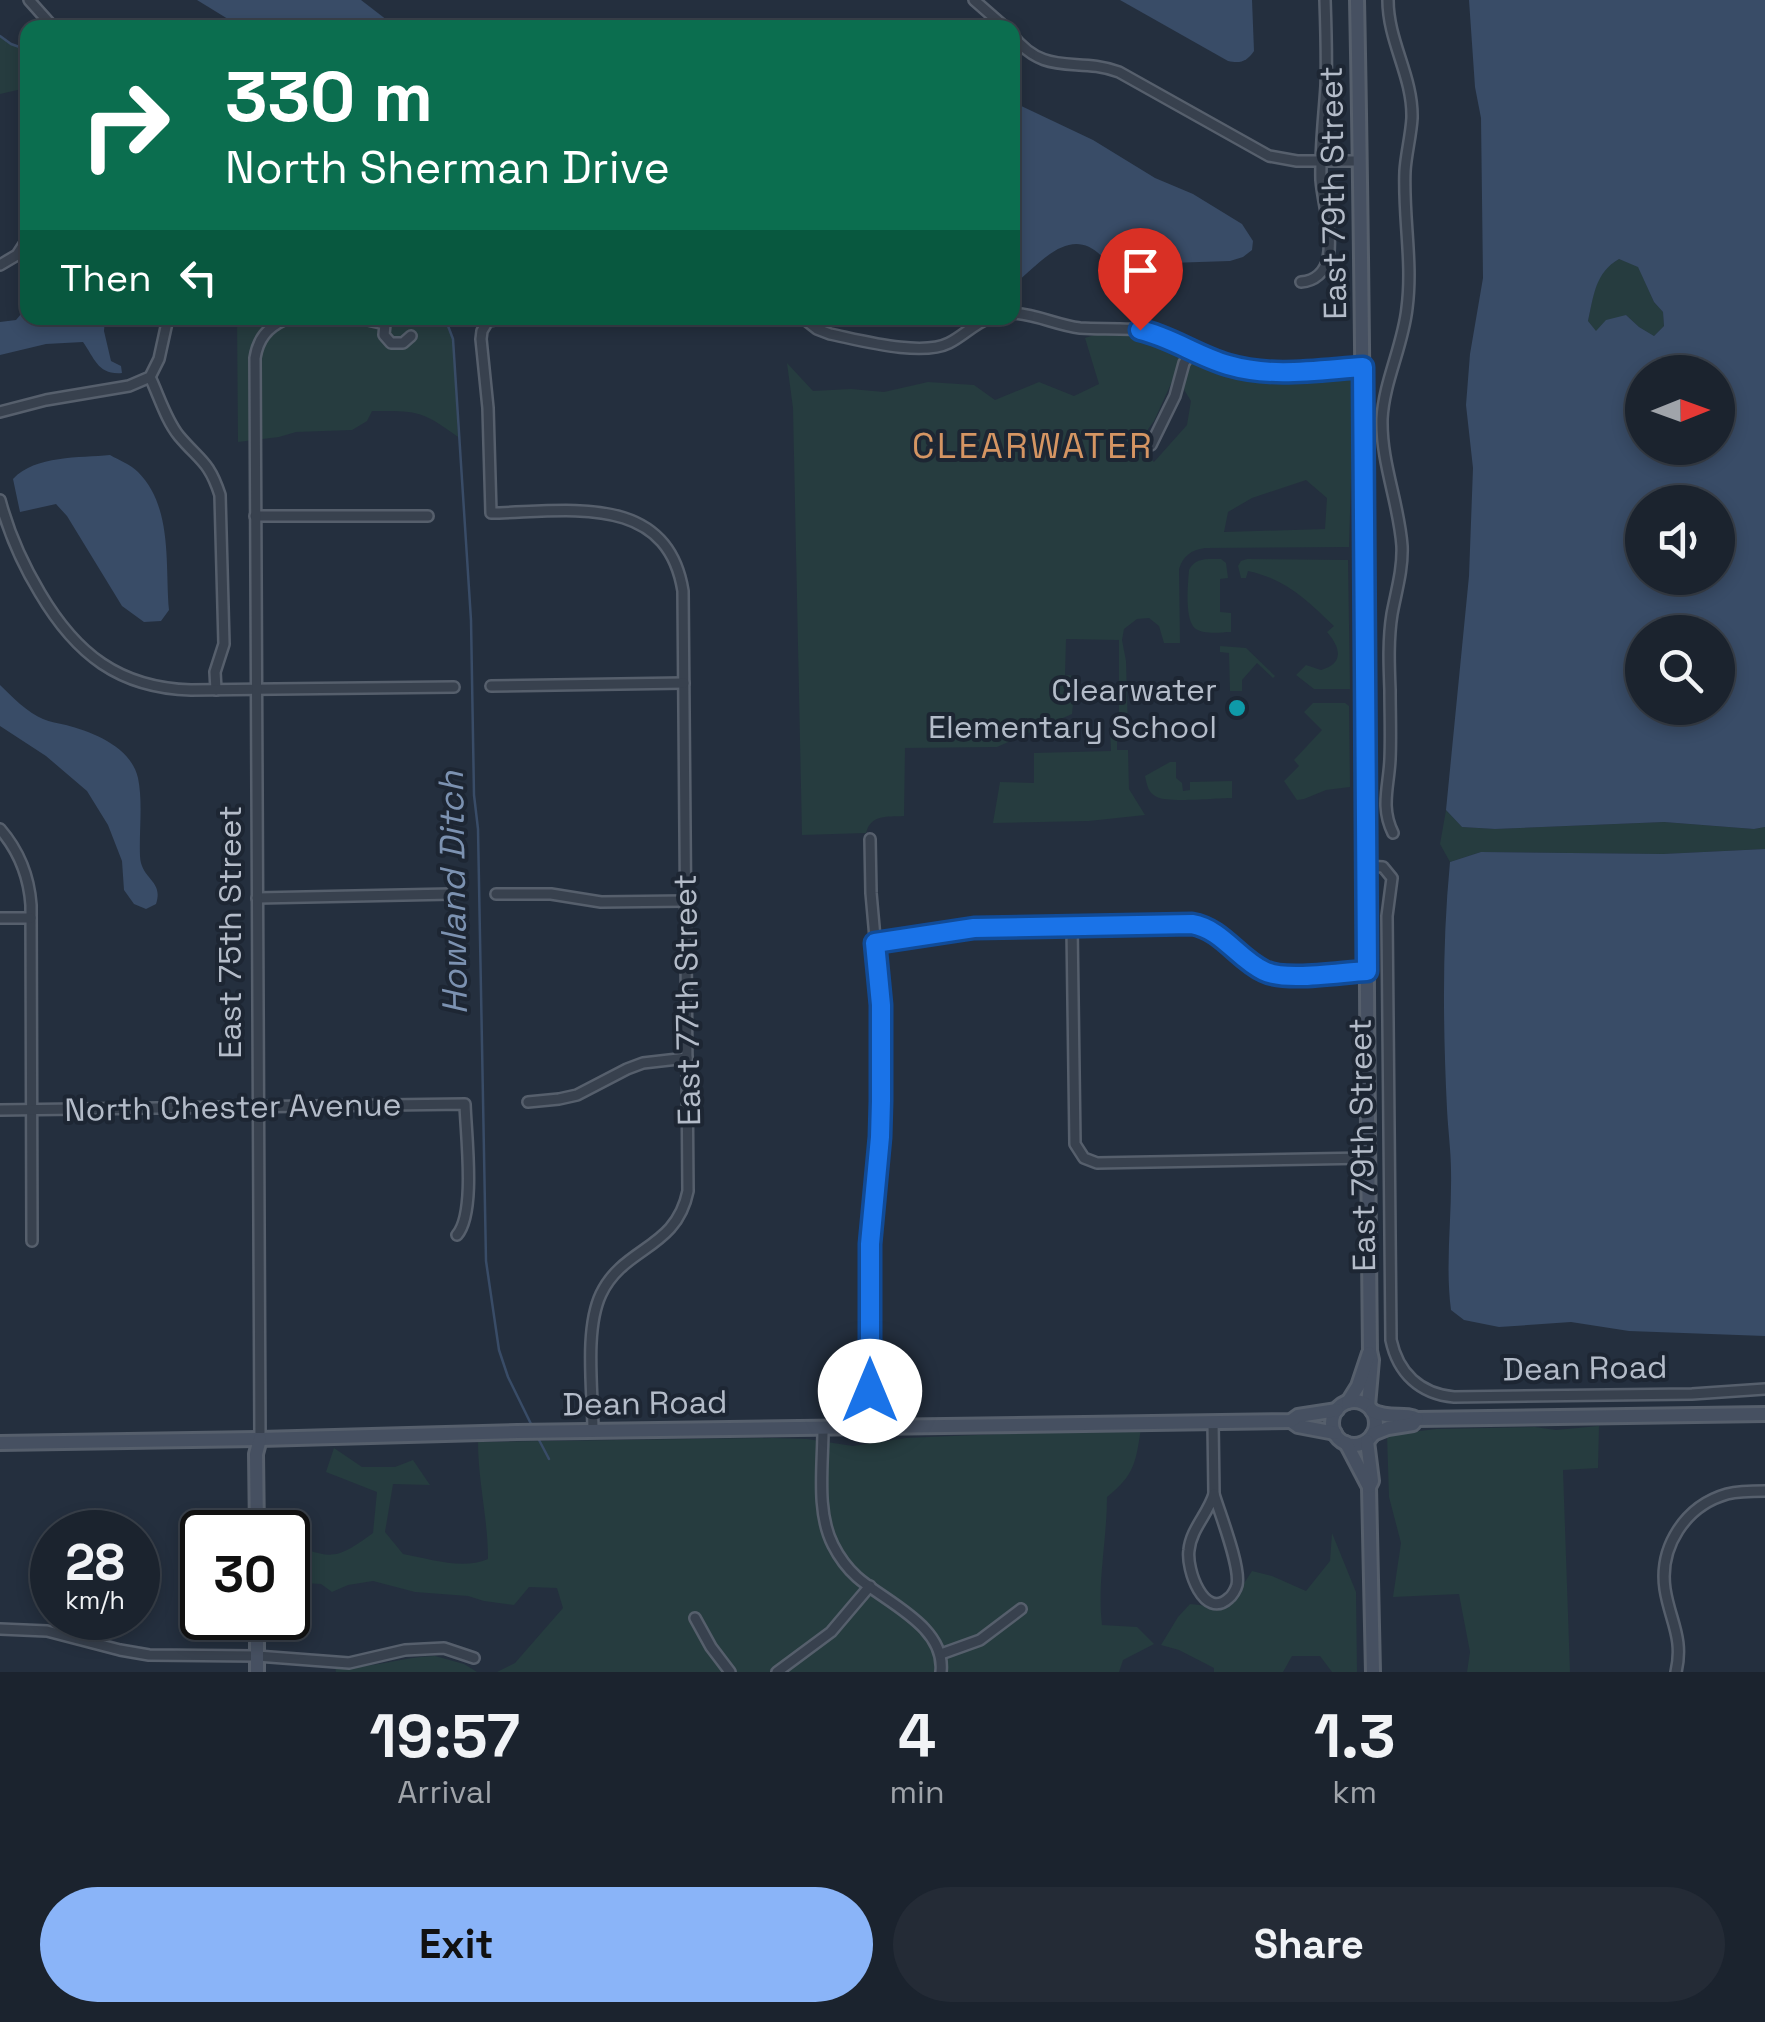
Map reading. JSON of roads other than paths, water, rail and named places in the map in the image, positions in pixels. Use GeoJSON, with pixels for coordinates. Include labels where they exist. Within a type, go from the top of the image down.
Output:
{"type":"FeatureCollection","features":[{"type":"Feature","properties":{"kind":"street"},"geometry":{"type":"LineString","coordinates":[[29,0],[47,20]]}},
{"type":"Feature","properties":{"kind":"street"},"geometry":{"type":"LineString","coordinates":[[974,0],[997,20]]}},
{"type":"Feature","properties":{"kind":"street"},"geometry":{"type":"LineString","coordinates":[[1301,282],[1319,275],[1328,258],[1321,128],[1326,65],[1325,0]]}},
{"type":"Feature","properties":{"kind":"street","name":"East 79th Street"},"geometry":{"type":"LineString","coordinates":[[1357,0],[1370,1408]]}},
{"type":"Feature","properties":{"kind":"street"},"geometry":{"type":"LineString","coordinates":[[1388,0],[1392,33],[1412,104],[1405,171],[1408,307],[1387,382],[1382,420],[1387,476],[1402,543],[1390,633],[1390,762],[1385,794],[1387,821],[1393,833]]}},
{"type":"Feature","properties":{"kind":"street"},"geometry":{"type":"LineString","coordinates":[[1020,44],[1048,62],[1095,65],[1119,72],[1265,154],[1292,160],[1360,161]]}},
{"type":"Feature","properties":{"kind":"street"},"geometry":{"type":"LineString","coordinates":[[1020,314],[1077,327],[1140,330],[1223,364],[1257,371],[1363,367]]}},
{"type":"Feature","properties":{"kind":"street"},"geometry":{"type":"LineString","coordinates":[[0,412],[130,386],[150,378],[166,325]]}},
{"type":"Feature","properties":{"kind":"street","name":"East 75th Street"},"geometry":{"type":"LineString","coordinates":[[257,1510],[256,1454],[260,1440],[255,358],[264,333],[276,325]]}},
{"type":"Feature","properties":{"kind":"street","name":"East 75th Street"},"geometry":{"type":"LineString","coordinates":[[385,325],[384,335],[391,343],[403,343],[410,336]]}},
{"type":"Feature","properties":{"kind":"street","name":"East 77th Street"},"geometry":{"type":"LineString","coordinates":[[485,325],[481,339],[488,408],[491,513],[614,514],[638,522],[674,556],[683,591],[689,1182],[686,1204],[673,1227],[616,1272],[600,1297],[591,1331],[594,1432]]}},
{"type":"Feature","properties":{"kind":"street"},"geometry":{"type":"LineString","coordinates":[[813,325],[830,334],[918,350],[947,344],[975,325]]}},
{"type":"Feature","properties":{"kind":"street"},"geometry":{"type":"LineString","coordinates":[[1151,445],[1193,350]]}},
{"type":"Feature","properties":{"kind":"street"},"geometry":{"type":"LineString","coordinates":[[150,378],[177,434],[203,459],[220,495],[224,644],[216,672],[216,690]]}},
{"type":"Feature","properties":{"kind":"street"},"geometry":{"type":"LineString","coordinates":[[0,500],[28,573],[59,624],[86,653],[118,674],[151,686],[174,689],[454,686]]}},
{"type":"Feature","properties":{"kind":"street"},"geometry":{"type":"LineString","coordinates":[[255,516],[428,516]]}},
{"type":"Feature","properties":{"kind":"street"},"geometry":{"type":"LineString","coordinates":[[491,686],[684,683]]}},
{"type":"Feature","properties":{"kind":"street"},"geometry":{"type":"LineString","coordinates":[[0,828],[24,867],[32,918],[32,1242]]}},
{"type":"Feature","properties":{"kind":"street"},"geometry":{"type":"LineString","coordinates":[[870,839],[881,1005],[880,1137],[870,1244],[870,1428]]}},
{"type":"Feature","properties":{"kind":"street","name":"East 79th Street"},"geometry":{"type":"LineString","coordinates":[[1366,866],[1383,867],[1392,878],[1387,909],[1391,1337],[1396,1357],[1410,1378]]}},
{"type":"Feature","properties":{"kind":"street"},"geometry":{"type":"LineString","coordinates":[[257,898],[452,894]]}},
{"type":"Feature","properties":{"kind":"street"},"geometry":{"type":"LineString","coordinates":[[496,894],[551,894],[605,902],[686,901]]}},
{"type":"Feature","properties":{"kind":"street"},"geometry":{"type":"LineString","coordinates":[[0,918],[32,918]]}},
{"type":"Feature","properties":{"kind":"street"},"geometry":{"type":"LineString","coordinates":[[875,943],[968,929],[1195,924],[1210,930],[1270,974],[1367,971]]}},
{"type":"Feature","properties":{"kind":"street"},"geometry":{"type":"LineString","coordinates":[[1072,926],[1075,1144],[1082,1157],[1097,1163],[1368,1158]]}},
{"type":"Feature","properties":{"kind":"street"},"geometry":{"type":"LineString","coordinates":[[528,1102],[577,1094],[649,1062],[688,1058]]}},
{"type":"Feature","properties":{"kind":"street","name":"North Chester Avenue"},"geometry":{"type":"LineString","coordinates":[[0,1110],[465,1104],[468,1206],[457,1236]]}},
{"type":"Feature","properties":{"kind":"street","name":"East 79th Street"},"geometry":{"type":"LineString","coordinates":[[1343,1406],[1358,1386],[1370,1351]]}},
{"type":"Feature","properties":{"kind":"street","name":"Dean Road"},"geometry":{"type":"LineString","coordinates":[[1410,1378],[1430,1392],[1454,1398],[1763,1389]]}},
{"type":"Feature","properties":{"kind":"street"},"geometry":{"type":"LineString","coordinates":[[1763,1389],[1764,1414]]}},
{"type":"Feature","properties":{"kind":"street"},"geometry":{"type":"LineString","coordinates":[[1369,1487],[1370,1437],[1376,1424],[1370,1408],[1360,1402],[1343,1406],[1333,1424],[1369,1487],[1373,1672]]}},
{"type":"Feature","properties":{"kind":"street","name":"Dean Road"},"geometry":{"type":"LineString","coordinates":[[0,1443],[1291,1421],[1343,1406]]}},
{"type":"Feature","properties":{"kind":"street","name":"Dean Road"},"geometry":{"type":"LineString","coordinates":[[1370,1408],[1383,1416],[1412,1415],[1417,1419],[1764,1414]]}},
{"type":"Feature","properties":{"kind":"street","name":"Dean Road"},"geometry":{"type":"LineString","coordinates":[[1370,1437],[1417,1419]]}},
{"type":"Feature","properties":{"kind":"street","name":"Dean Road"},"geometry":{"type":"LineString","coordinates":[[1291,1421],[1298,1426],[1335,1432]]}},
{"type":"Feature","properties":{"kind":"street"},"geometry":{"type":"LineString","coordinates":[[1213,1422],[1214,1494],[1237,1577],[1233,1594],[1220,1603],[1211,1602],[1199,1591],[1188,1560],[1192,1535],[1214,1494]]}},
{"type":"Feature","properties":{"kind":"street"},"geometry":{"type":"LineString","coordinates":[[823,1429],[827,1530],[853,1573],[914,1619],[934,1642],[940,1654],[941,1672]]}},
{"type":"Feature","properties":{"kind":"street"},"geometry":{"type":"LineString","coordinates":[[1346,1444],[1359,1444],[1370,1437]]}},
{"type":"Feature","properties":{"kind":"street"},"geometry":{"type":"LineString","coordinates":[[1676,1672],[1679,1642],[1667,1600],[1664,1569],[1674,1536],[1690,1515],[1713,1500],[1739,1492],[1765,1491]]}},
{"type":"Feature","properties":{"kind":"street"},"geometry":{"type":"LineString","coordinates":[[776,1672],[831,1632],[870,1586]]}},
{"type":"Feature","properties":{"kind":"street"},"geometry":{"type":"LineString","coordinates":[[940,1654],[980,1640],[1021,1610]]}},
{"type":"Feature","properties":{"kind":"street"},"geometry":{"type":"LineString","coordinates":[[695,1618],[730,1672]]}},
{"type":"Feature","properties":{"kind":"street"},"geometry":{"type":"LineString","coordinates":[[0,1629],[47,1631],[140,1654],[257,1656],[349,1664],[406,1650],[444,1648],[474,1658]]}},
{"type":"Feature","properties":{"kind":"street"},"geometry":{"type":"LineString","coordinates":[[257,1640],[257,1672]]}},
{"type":"Feature","properties":{"kind":"water"},"geometry":{"type":"Polygon","coordinates":[[[197,0],[361,0],[387,20],[230,20],[197,0]]]}},
{"type":"Feature","properties":{"kind":"water"},"geometry":{"type":"Polygon","coordinates":[[[1120,0],[1252,0],[1254,51],[1243,61],[1228,61],[1120,0]]]}},
{"type":"Feature","properties":{"kind":"water"},"geometry":{"type":"Polygon","coordinates":[[[1469,0],[1765,0],[1765,827],[1664,822],[1495,829],[1462,827],[1446,810],[1469,576],[1473,468],[1466,405],[1483,278],[1481,118],[1469,0]],[[1619,259],[1605,271],[1597,286],[1588,321],[1596,331],[1606,320],[1626,315],[1654,336],[1664,326],[1663,312],[1654,302],[1638,267],[1619,259]]]}},
{"type":"Feature","properties":{"kind":"water"},"geometry":{"type":"Polygon","coordinates":[[[1020,105],[1093,140],[1155,178],[1193,194],[1242,224],[1253,241],[1252,250],[1230,261],[1139,264],[1105,260],[1081,244],[1047,256],[1020,280],[1020,105]]]}},
{"type":"Feature","properties":{"kind":"water"},"geometry":{"type":"Polygon","coordinates":[[[20,315],[20,325],[104,325],[111,361],[121,366],[122,373],[102,369],[83,342],[46,344],[0,355],[0,322],[16,320],[20,315]]]}},
{"type":"Feature","properties":{"kind":"water"},"geometry":{"type":"Polygon","coordinates":[[[110,455],[138,472],[157,502],[165,537],[169,610],[161,621],[144,622],[122,606],[56,504],[20,512],[13,479],[22,471],[58,459],[110,455]]]}},
{"type":"Feature","properties":{"kind":"water"},"geometry":{"type":"Polygon","coordinates":[[[0,685],[37,716],[99,737],[128,758],[138,778],[141,864],[157,890],[156,904],[146,909],[134,904],[124,890],[122,861],[108,825],[87,791],[46,756],[0,726],[0,685]]]}},
{"type":"Feature","properties":{"kind":"water"},"geometry":{"type":"Polygon","coordinates":[[[1765,849],[1765,1336],[1629,1331],[1571,1322],[1499,1327],[1464,1320],[1451,1310],[1449,1275],[1451,1171],[1444,986],[1450,862],[1481,852],[1663,854],[1765,849]]]}},
{"type":"Feature","properties":{"kind":"waterway","name":"Howland Ditch"},"geometry":{"type":"LineString","coordinates":[[0,36],[20,47]]}},
{"type":"Feature","properties":{"kind":"waterway","name":"Howland Ditch"},"geometry":{"type":"LineString","coordinates":[[448,325],[453,339],[471,620],[486,1261],[499,1350],[532,1426]]}},
{"type":"Feature","properties":{"kind":"waterway","name":"Howland Ditch"},"geometry":{"type":"LineString","coordinates":[[538,1438],[549,1459]]}},
{"type":"Feature","properties":{"kind":"place","name":"Clearwater Elementary School"},"geometry":{"type":"Point","coordinates":[1237,708]}},
{"type":"Feature","properties":{"kind":"district","name":"CLEARWATER"},"geometry":{"type":"Point","coordinates":[1033,446]}}]}
